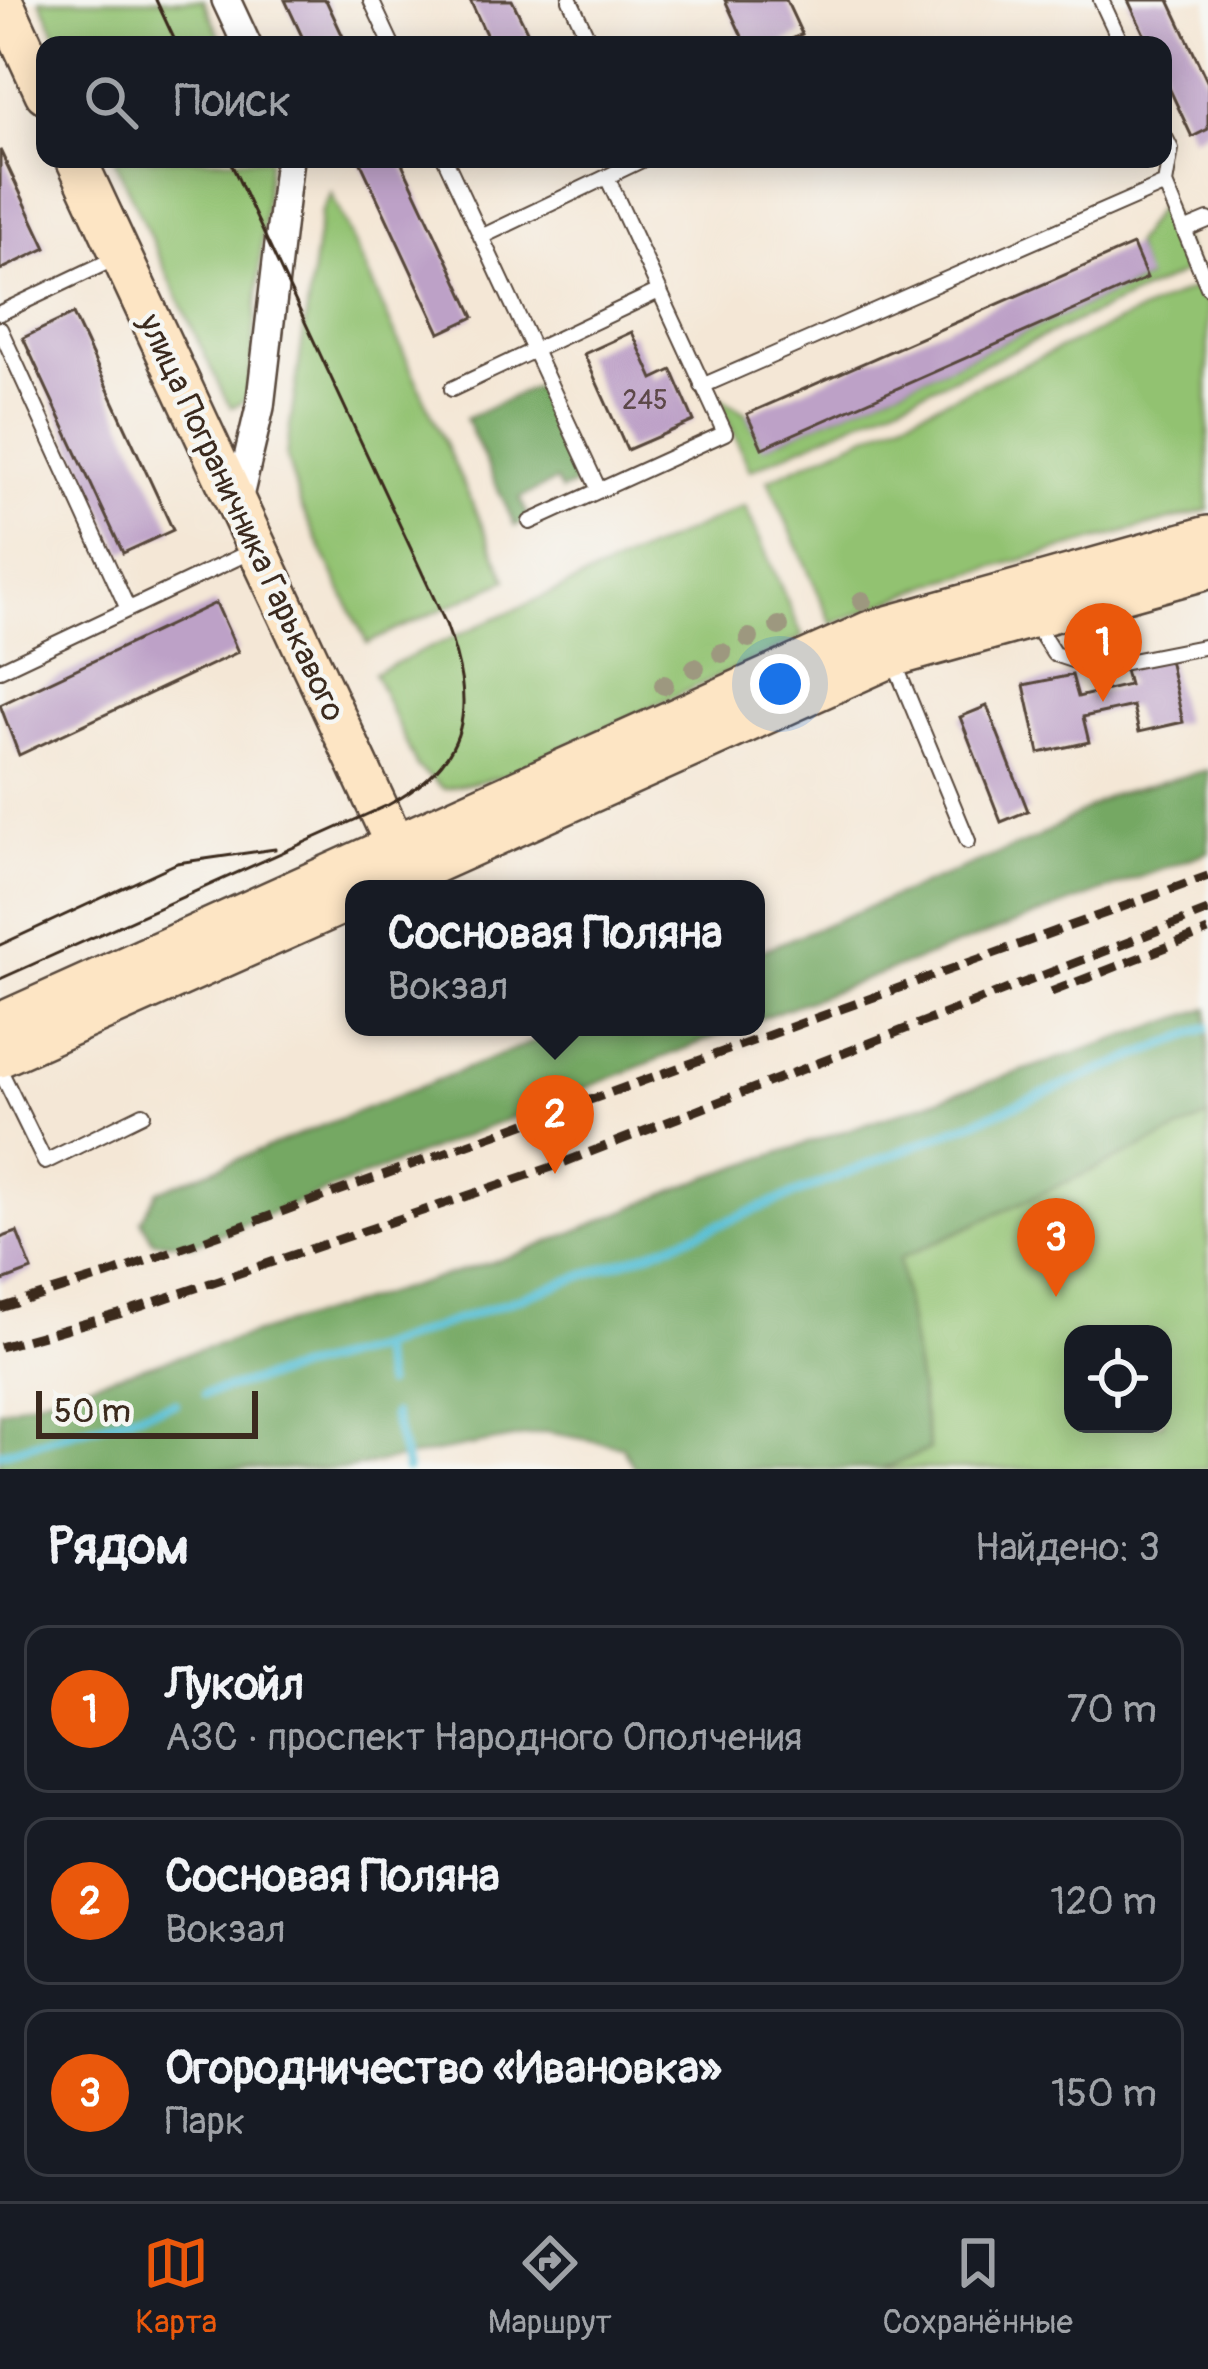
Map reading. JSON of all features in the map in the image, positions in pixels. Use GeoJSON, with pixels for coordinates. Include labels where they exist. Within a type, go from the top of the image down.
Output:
{"type":"FeatureCollection","features":[{"type":"Feature","properties":{"kind":"street"},"geometry":{"type":"LineString","coordinates":[[2,0],[36,74]]}},
{"type":"Feature","properties":{"kind":"street"},"geometry":{"type":"LineString","coordinates":[[226,0],[243,36]]}},
{"type":"Feature","properties":{"kind":"street","name":"улица Пограничника Гарькавого"},"geometry":{"type":"LineString","coordinates":[[80,168],[238,505],[401,875]]}},
{"type":"Feature","properties":{"kind":"street"},"geometry":{"type":"LineString","coordinates":[[238,505],[260,407],[288,168]]}},
{"type":"Feature","properties":{"kind":"street"},"geometry":{"type":"LineString","coordinates":[[401,875],[870,631],[1208,536]]}},
{"type":"Feature","properties":{"kind":"street"},"geometry":{"type":"LineString","coordinates":[[401,875],[892,657],[1208,569]]}},
{"type":"Feature","properties":{"kind":"street"},"geometry":{"type":"LineString","coordinates":[[0,1022],[345,896]]}},
{"type":"Feature","properties":{"kind":"street"},"geometry":{"type":"LineString","coordinates":[[0,1057],[345,903]]}},
{"type":"Feature","properties":{"kind":"lane"},"geometry":{"type":"LineString","coordinates":[[371,0],[388,36]]}},
{"type":"Feature","properties":{"kind":"lane"},"geometry":{"type":"LineString","coordinates":[[570,0],[587,36]]}},
{"type":"Feature","properties":{"kind":"lane"},"geometry":{"type":"LineString","coordinates":[[1101,0],[1118,36]]}},
{"type":"Feature","properties":{"kind":"lane"},"geometry":{"type":"LineString","coordinates":[[449,168],[599,490]]}},
{"type":"Feature","properties":{"kind":"lane"},"geometry":{"type":"LineString","coordinates":[[481,236],[627,168]]}},
{"type":"Feature","properties":{"kind":"lane"},"geometry":{"type":"LineString","coordinates":[[1168,168],[1165,184],[1208,287]]}},
{"type":"Feature","properties":{"kind":"lane"},"geometry":{"type":"LineString","coordinates":[[530,522],[725,433],[608,178]]}},
{"type":"Feature","properties":{"kind":"lane"},"geometry":{"type":"LineString","coordinates":[[702,386],[1165,184]]}},
{"type":"Feature","properties":{"kind":"lane"},"geometry":{"type":"LineString","coordinates":[[1184,230],[1208,220]]}},
{"type":"Feature","properties":{"kind":"lane"},"geometry":{"type":"LineString","coordinates":[[0,314],[121,256]]}},
{"type":"Feature","properties":{"kind":"lane"},"geometry":{"type":"LineString","coordinates":[[452,389],[659,291]]}},
{"type":"Feature","properties":{"kind":"lane"},"geometry":{"type":"LineString","coordinates":[[0,329],[128,609]]}},
{"type":"Feature","properties":{"kind":"lane"},"geometry":{"type":"LineString","coordinates":[[0,670],[257,548]]}},
{"type":"Feature","properties":{"kind":"lane"},"geometry":{"type":"LineString","coordinates":[[1031,616],[1054,654],[1096,668],[1208,646]]}},
{"type":"Feature","properties":{"kind":"lane"},"geometry":{"type":"LineString","coordinates":[[892,657],[968,841]]}},
{"type":"Feature","properties":{"kind":"lane"},"geometry":{"type":"LineString","coordinates":[[0,1070],[45,1162],[143,1114]]}},
{"type":"Feature","properties":{"kind":"green space"},"geometry":{"type":"Polygon","coordinates":[[[40,0],[203,0],[220,36],[57,36],[40,0]]]}},
{"type":"Feature","properties":{"kind":"green space"},"geometry":{"type":"Polygon","coordinates":[[[118,168],[268,168],[249,390],[243,402],[231,407],[118,168]]]}},
{"type":"Feature","properties":{"kind":"green space"},"geometry":{"type":"Polygon","coordinates":[[[331,193],[507,580],[367,643],[301,507],[286,455],[321,213],[331,193]]]}},
{"type":"Feature","properties":{"kind":"green space"},"geometry":{"type":"Polygon","coordinates":[[[1164,199],[1194,268],[750,470],[717,396],[747,414],[763,447],[1146,279],[1133,245],[1164,199]]]}},
{"type":"Feature","properties":{"kind":"green space"},"geometry":{"type":"Polygon","coordinates":[[[1198,286],[1208,308],[1208,510],[935,583],[832,624],[768,480],[1198,286]]]}},
{"type":"Feature","properties":{"kind":"green space"},"geometry":{"type":"Polygon","coordinates":[[[536,386],[581,482],[561,491],[556,481],[520,498],[529,519],[515,526],[466,419],[536,386]]]}},
{"type":"Feature","properties":{"kind":"green space"},"geometry":{"type":"Polygon","coordinates":[[[745,506],[803,637],[501,777],[444,789],[417,767],[374,673],[745,506]]]}},
{"type":"Feature","properties":{"kind":"green space"},"geometry":{"type":"Polygon","coordinates":[[[1208,770],[1208,852],[765,1017],[765,949],[1035,839],[1111,795],[1208,770]]]}},
{"type":"Feature","properties":{"kind":"green space"},"geometry":{"type":"Polygon","coordinates":[[[1208,1008],[1208,1117],[899,1259],[929,1450],[882,1469],[635,1469],[622,1446],[546,1432],[345,1469],[0,1469],[0,1410],[525,1252],[705,1178],[1208,1008]]]}},
{"type":"Feature","properties":{"kind":"green space"},"geometry":{"type":"Polygon","coordinates":[[[548,1036],[716,1036],[194,1244],[153,1241],[141,1220],[158,1191],[548,1036]]]}},
{"type":"Feature","properties":{"kind":"green space"},"geometry":{"type":"Polygon","coordinates":[[[1208,1117],[1208,1469],[882,1469],[929,1449],[898,1259],[1208,1117]]]}},
{"type":"Feature","properties":{"kind":"building"},"geometry":{"type":"Polygon","coordinates":[[[285,0],[326,0],[343,36],[302,36],[285,0]]]}},
{"type":"Feature","properties":{"kind":"building"},"geometry":{"type":"Polygon","coordinates":[[[470,0],[512,0],[530,36],[487,36],[470,0]]]}},
{"type":"Feature","properties":{"kind":"building"},"geometry":{"type":"Polygon","coordinates":[[[725,0],[786,0],[802,34],[798,36],[742,36],[725,0]]]}},
{"type":"Feature","properties":{"kind":"building"},"geometry":{"type":"Polygon","coordinates":[[[1128,0],[1169,0],[1208,83],[1208,129],[1192,137],[1172,94],[1172,36],[1145,36],[1128,0]]]}},
{"type":"Feature","properties":{"kind":"building"},"geometry":{"type":"Polygon","coordinates":[[[0,150],[46,248],[0,270],[0,150]]]}},
{"type":"Feature","properties":{"kind":"building"},"geometry":{"type":"Polygon","coordinates":[[[363,168],[404,168],[474,317],[440,333],[363,168]]]}},
{"type":"Feature","properties":{"kind":"building"},"geometry":{"type":"Polygon","coordinates":[[[1133,245],[1147,278],[762,448],[747,414],[1133,245]]]}},
{"type":"Feature","properties":{"kind":"building"},"geometry":{"type":"Polygon","coordinates":[[[73,314],[173,530],[123,553],[23,338],[73,314]]]}},
{"type":"Feature","properties":{"kind":"building"},"geometry":{"type":"Polygon","coordinates":[[[632,332],[653,379],[672,370],[694,421],[627,450],[584,354],[632,332]]]}},
{"type":"Feature","properties":{"kind":"building"},"geometry":{"type":"Polygon","coordinates":[[[216,603],[238,652],[19,755],[0,705],[216,603]]]}},
{"type":"Feature","properties":{"kind":"building"},"geometry":{"type":"Polygon","coordinates":[[[1168,655],[1183,722],[1139,732],[1133,706],[1083,717],[1089,742],[1039,753],[1024,685],[1072,675],[1078,697],[1129,685],[1124,666],[1168,655]]]}},
{"type":"Feature","properties":{"kind":"building"},"geometry":{"type":"Polygon","coordinates":[[[987,706],[1028,811],[1001,822],[960,717],[987,706]]]}},
{"type":"Feature","properties":{"kind":"building"},"geometry":{"type":"Polygon","coordinates":[[[17,1232],[32,1270],[0,1282],[0,1238],[17,1232]]]}},
{"type":"Feature","properties":{"kind":"waterway"},"geometry":{"type":"LineString","coordinates":[[205,1394],[377,1348],[656,1250],[1206,1028]]}},
{"type":"Feature","properties":{"kind":"waterway"},"geometry":{"type":"LineString","coordinates":[[377,1348],[386,1384]]}},
{"type":"Feature","properties":{"kind":"waterway"},"geometry":{"type":"LineString","coordinates":[[0,1453],[175,1403]]}},
{"type":"Feature","properties":{"kind":"waterway"},"geometry":{"type":"LineString","coordinates":[[393,1415],[407,1469]]}},
{"type":"Feature","properties":{"kind":"tram line"},"geometry":{"type":"LineString","coordinates":[[156,0],[173,36]]}},
{"type":"Feature","properties":{"kind":"tram line"},"geometry":{"type":"LineString","coordinates":[[0,979],[388,805],[437,770],[460,729],[461,681],[446,624],[233,168]]}},
{"type":"Feature","properties":{"kind":"tram line"},"geometry":{"type":"LineString","coordinates":[[0,945],[177,863],[275,849]]}},
{"type":"Feature","properties":{"kind":"railway"},"geometry":{"type":"LineString","coordinates":[[0,1308],[107,1275],[1208,876]]}},
{"type":"Feature","properties":{"kind":"railway"},"geometry":{"type":"LineString","coordinates":[[0,1347],[119,1314],[552,1167],[1208,911]]}},
{"type":"Feature","properties":{"kind":"railway"},"geometry":{"type":"LineString","coordinates":[[1051,992],[1208,931]]}},
{"type":"Feature","properties":{"kind":"place","name":"Лукойл"},"geometry":{"type":"Point","coordinates":[1103,702]}},
{"type":"Feature","properties":{"kind":"place","name":"Сосновая Поляна"},"geometry":{"type":"Point","coordinates":[555,1174]}},
{"type":"Feature","properties":{"kind":"place","name":"Огородничество «Ивановка»"},"geometry":{"type":"Point","coordinates":[1056,1297]}}]}
